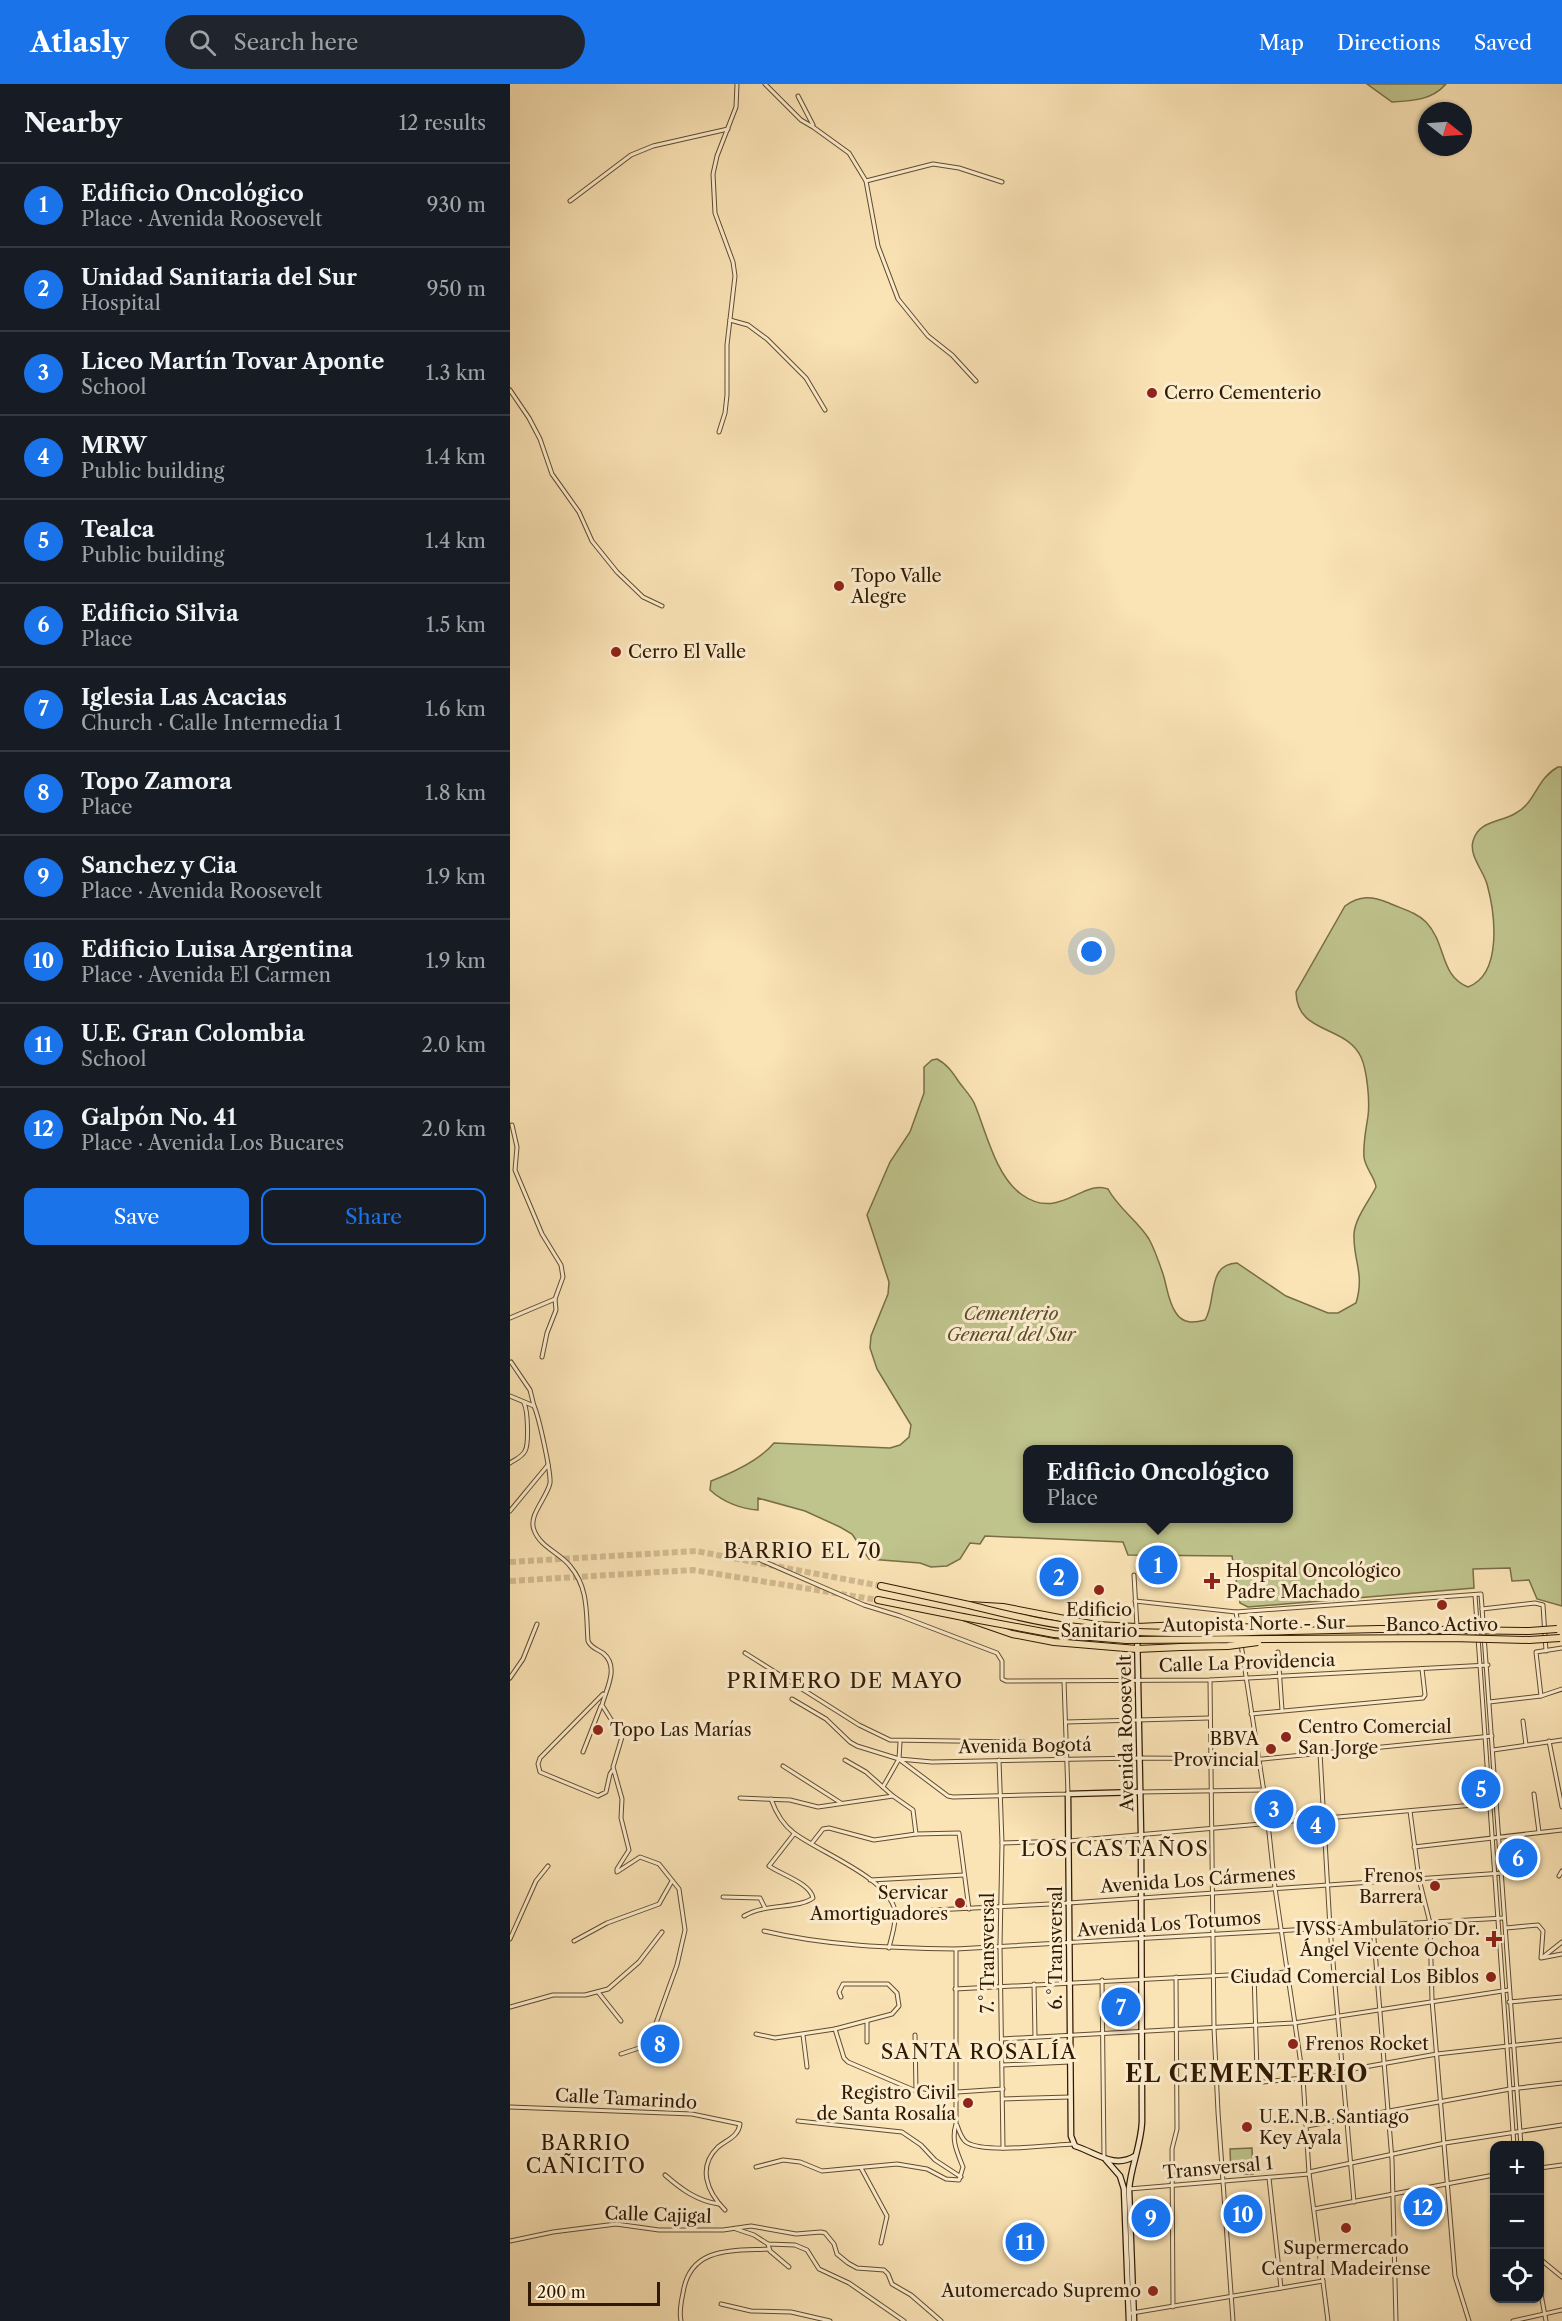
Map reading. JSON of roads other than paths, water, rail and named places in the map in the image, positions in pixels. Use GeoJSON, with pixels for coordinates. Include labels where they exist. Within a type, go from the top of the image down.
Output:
{"type":"FeatureCollection","features":[{"type":"Feature","properties":{"kind":"highway","name":"Autopista Norte - Sur"},"geometry":{"type":"LineString","coordinates":[[881,1586],[1044,1622],[1105,1630],[1182,1632],[1560,1629]]}},
{"type":"Feature","properties":{"kind":"highway","name":"Autopista Norte - Sur"},"geometry":{"type":"LineString","coordinates":[[878,1600],[1030,1630],[1096,1639],[1450,1638],[1529,1640],[1561,1638]]}},
{"type":"Feature","properties":{"kind":"highway"},"geometry":{"type":"LineString","coordinates":[[969,1605],[1003,1607],[1072,1622],[1137,1627],[1242,1626],[1290,1631]]}},
{"type":"Feature","properties":{"kind":"highway"},"geometry":{"type":"LineString","coordinates":[[963,1617],[1012,1634],[1068,1643],[1137,1649],[1228,1646],[1270,1640]]}},
{"type":"Feature","properties":{"kind":"street"},"geometry":{"type":"LineString","coordinates":[[719,432],[725,413],[727,395],[726,363],[735,276],[733,262],[715,213],[712,174],[736,106],[737,84]]}},
{"type":"Feature","properties":{"kind":"street"},"geometry":{"type":"LineString","coordinates":[[765,84],[801,120],[849,153],[866,181],[878,246],[898,299],[928,336],[952,355],[976,381]]}},
{"type":"Feature","properties":{"kind":"street"},"geometry":{"type":"LineString","coordinates":[[798,96],[813,127]]}},
{"type":"Feature","properties":{"kind":"street"},"geometry":{"type":"LineString","coordinates":[[570,201],[631,155],[653,146],[728,129]]}},
{"type":"Feature","properties":{"kind":"street"},"geometry":{"type":"LineString","coordinates":[[866,181],[933,164],[959,168],[1002,182]]}},
{"type":"Feature","properties":{"kind":"street"},"geometry":{"type":"LineString","coordinates":[[730,321],[748,325],[767,339],[806,378],[825,410]]}},
{"type":"Feature","properties":{"kind":"street"},"geometry":{"type":"LineString","coordinates":[[510,390],[529,418],[540,439],[552,474],[579,512],[592,541],[617,572],[643,597],[662,606]]}},
{"type":"Feature","properties":{"kind":"street"},"geometry":{"type":"LineString","coordinates":[[512,1125],[517,1147],[515,1170],[542,1234],[561,1265],[563,1276],[555,1299],[556,1310],[547,1333],[542,1357]]}},
{"type":"Feature","properties":{"kind":"street"},"geometry":{"type":"LineString","coordinates":[[510,1318],[555,1299]]}},
{"type":"Feature","properties":{"kind":"street"},"geometry":{"type":"LineString","coordinates":[[511,1362],[530,1390],[548,1466],[550,1482],[534,1516],[533,1527],[542,1543],[570,1565],[580,1580],[587,1604],[588,1641],[610,1661],[611,1671],[609,1686],[605,1693],[540,1758],[538,1769],[540,1773],[598,1796],[606,1792],[622,1737],[602,1705]]}},
{"type":"Feature","properties":{"kind":"street"},"geometry":{"type":"LineString","coordinates":[[510,1396],[534,1406]]}},
{"type":"Feature","properties":{"kind":"street"},"geometry":{"type":"LineString","coordinates":[[510,1462],[522,1456],[527,1448],[528,1413],[524,1403]]}},
{"type":"Feature","properties":{"kind":"street"},"geometry":{"type":"LineString","coordinates":[[510,1511],[548,1466]]}},
{"type":"Feature","properties":{"kind":"street","name":"Calle La Providencia"},"geometry":{"type":"LineString","coordinates":[[726,1545],[864,1605],[900,1616],[997,1653],[1002,1661],[1002,1679],[1006,1681],[1210,1680],[1488,1665]]}},
{"type":"Feature","properties":{"kind":"street","name":"Avenida Roosevelt"},"geometry":{"type":"LineString","coordinates":[[1129,2321],[1131,2313],[1129,2189],[1142,2133],[1142,1834],[1134,1575]]}},
{"type":"Feature","properties":{"kind":"street"},"geometry":{"type":"LineString","coordinates":[[1135,1601],[1236,1612],[1481,1594],[1488,1665],[1503,1873],[1509,2002],[1521,2141]]}},
{"type":"Feature","properties":{"kind":"street"},"geometry":{"type":"LineString","coordinates":[[1475,1595],[1488,1804],[1514,2141]]}},
{"type":"Feature","properties":{"kind":"street"},"geometry":{"type":"LineString","coordinates":[[1482,1610],[1534,1603],[1543,1605],[1546,1651]]}},
{"type":"Feature","properties":{"kind":"street"},"geometry":{"type":"LineString","coordinates":[[1236,1612],[1303,2078],[1309,2173],[1328,2321]]}},
{"type":"Feature","properties":{"kind":"street"},"geometry":{"type":"LineString","coordinates":[[510,1678],[523,1659],[537,1624]]}},
{"type":"Feature","properties":{"kind":"street"},"geometry":{"type":"LineString","coordinates":[[1541,1696],[1536,1652],[1562,1648]]}},
{"type":"Feature","properties":{"kind":"street"},"geometry":{"type":"LineString","coordinates":[[1278,1652],[1282,1711]]}},
{"type":"Feature","properties":{"kind":"street"},"geometry":{"type":"LineString","coordinates":[[745,1653],[859,1725],[890,1740],[900,1742],[1024,1742]]}},
{"type":"Feature","properties":{"kind":"street"},"geometry":{"type":"LineString","coordinates":[[1251,1714],[1423,1698],[1425,1695],[1422,1669]]}},
{"type":"Feature","properties":{"kind":"street"},"geometry":{"type":"LineString","coordinates":[[1210,1680],[1214,2028],[1233,2321]]}},
{"type":"Feature","properties":{"kind":"street","name":"6.° Transversal"},"geometry":{"type":"LineString","coordinates":[[1064,1681],[1068,1759],[1070,2097],[1073,2144]]}},
{"type":"Feature","properties":{"kind":"street"},"geometry":{"type":"LineString","coordinates":[[1489,1702],[1541,1696],[1562,1689]]}},
{"type":"Feature","properties":{"kind":"street"},"geometry":{"type":"LineString","coordinates":[[583,1752],[605,1693]]}},
{"type":"Feature","properties":{"kind":"street","name":"Avenida Bogotá"},"geometry":{"type":"LineString","coordinates":[[792,1699],[826,1719],[850,1742],[898,1759],[932,1762],[999,1759],[1258,1758],[1492,1736]]}},
{"type":"Feature","properties":{"kind":"street"},"geometry":{"type":"LineString","coordinates":[[1066,1722],[1209,1719]]}},
{"type":"Feature","properties":{"kind":"street"},"geometry":{"type":"LineString","coordinates":[[1523,1721],[1526,1745]]}},
{"type":"Feature","properties":{"kind":"street"},"geometry":{"type":"LineString","coordinates":[[1494,1750],[1562,1740]]}},
{"type":"Feature","properties":{"kind":"street"},"geometry":{"type":"LineString","coordinates":[[1549,1741],[1562,1807]]}},
{"type":"Feature","properties":{"kind":"street"},"geometry":{"type":"LineString","coordinates":[[883,1787],[898,1759],[900,1742]]}},
{"type":"Feature","properties":{"kind":"street"},"geometry":{"type":"LineString","coordinates":[[1320,1753],[1330,1928],[1354,2202]]}},
{"type":"Feature","properties":{"kind":"street"},"geometry":{"type":"LineString","coordinates":[[898,1759],[948,1796],[1263,1790]]}},
{"type":"Feature","properties":{"kind":"street","name":"7.° Transversal"},"geometry":{"type":"LineString","coordinates":[[999,1759],[1002,1843],[1000,1946],[1003,2148]]}},
{"type":"Feature","properties":{"kind":"street"},"geometry":{"type":"LineString","coordinates":[[845,1760],[866,1772],[913,1810],[916,1834]]}},
{"type":"Feature","properties":{"kind":"street"},"geometry":{"type":"LineString","coordinates":[[783,1767],[841,1803]]}},
{"type":"Feature","properties":{"kind":"street"},"geometry":{"type":"LineString","coordinates":[[613,1770],[622,1799],[621,1818],[629,1844],[627,1854],[617,1872],[634,1860],[645,1858],[659,1864],[679,1889],[686,1930],[661,2012],[646,2042],[642,2047],[621,2054]]}},
{"type":"Feature","properties":{"kind":"street"},"geometry":{"type":"LineString","coordinates":[[1534,1794],[1539,1832]]}},
{"type":"Feature","properties":{"kind":"street"},"geometry":{"type":"LineString","coordinates":[[740,1798],[790,1800],[818,1807],[893,1796]]}},
{"type":"Feature","properties":{"kind":"street"},"geometry":{"type":"LineString","coordinates":[[771,1799],[776,1814],[794,1834],[870,1880],[887,1895],[895,1912],[889,1948]]}},
{"type":"Feature","properties":{"kind":"street"},"geometry":{"type":"LineString","coordinates":[[1002,1843],[1211,1829],[1497,1803]]}},
{"type":"Feature","properties":{"kind":"street"},"geometry":{"type":"LineString","coordinates":[[1410,1811],[1419,1879],[1430,1923],[1432,2000],[1455,2276],[1468,2321]]}},
{"type":"Feature","properties":{"kind":"street"},"geometry":{"type":"LineString","coordinates":[[812,1843],[823,1829],[829,1828],[874,1840],[916,1834],[959,1833],[969,1909]]}},
{"type":"Feature","properties":{"kind":"street"},"geometry":{"type":"LineString","coordinates":[[1414,1847],[1562,1830]]}},
{"type":"Feature","properties":{"kind":"street"},"geometry":{"type":"LineString","coordinates":[[744,1916],[752,1911],[805,1902],[813,1898],[812,1892],[806,1887],[769,1866],[794,1834]]}},
{"type":"Feature","properties":{"kind":"street"},"geometry":{"type":"LineString","coordinates":[[510,1939],[536,1881],[548,1866]]}},
{"type":"Feature","properties":{"kind":"street"},"geometry":{"type":"LineString","coordinates":[[1559,1876],[1562,1871]]}},
{"type":"Feature","properties":{"kind":"street","name":"Avenida Los Cármenes"},"geometry":{"type":"LineString","coordinates":[[895,1912],[1069,1903],[1503,1873]]}},
{"type":"Feature","properties":{"kind":"street"},"geometry":{"type":"LineString","coordinates":[[870,1880],[964,1875]]}},
{"type":"Feature","properties":{"kind":"street"},"geometry":{"type":"LineString","coordinates":[[574,1941],[607,1923],[659,1904],[672,1881]]}},
{"type":"Feature","properties":{"kind":"street"},"geometry":{"type":"LineString","coordinates":[[723,1897],[760,1898],[765,1908]]}},
{"type":"Feature","properties":{"kind":"street","name":"Avenida Los Totumos"},"geometry":{"type":"LineString","coordinates":[[764,1931],[799,1940],[889,1948],[956,1948],[1069,1944],[1505,1918]]}},
{"type":"Feature","properties":{"kind":"street"},"geometry":{"type":"LineString","coordinates":[[1506,1928],[1538,1925],[1543,1931],[1541,1958]]}},
{"type":"Feature","properties":{"kind":"street"},"geometry":{"type":"LineString","coordinates":[[1373,1926],[1392,2154],[1396,2321]]}},
{"type":"Feature","properties":{"kind":"street"},"geometry":{"type":"LineString","coordinates":[[510,2007],[553,1995],[585,1995],[608,1989],[639,1962],[662,1932]]}},
{"type":"Feature","properties":{"kind":"street"},"geometry":{"type":"LineString","coordinates":[[1541,1958],[1562,1942]]}},
{"type":"Feature","properties":{"kind":"street"},"geometry":{"type":"LineString","coordinates":[[756,2167],[783,2160],[800,2162],[818,2170],[897,2164],[927,2169],[955,2181],[959,2180],[963,2167],[954,2137],[956,2124],[956,1948]]}},
{"type":"Feature","properties":{"kind":"street"},"geometry":{"type":"LineString","coordinates":[[1541,1958],[1562,1954]]}},
{"type":"Feature","properties":{"kind":"street"},"geometry":{"type":"LineString","coordinates":[[955,1989],[1288,1972]]}},
{"type":"Feature","properties":{"kind":"street"},"geometry":{"type":"LineString","coordinates":[[1254,1973],[1258,2081],[1303,2078],[1437,2054],[1562,2040]]}},
{"type":"Feature","properties":{"kind":"street"},"geometry":{"type":"LineString","coordinates":[[1173,2307],[1172,2149],[1177,2129],[1176,1977]]}},
{"type":"Feature","properties":{"kind":"street"},"geometry":{"type":"LineString","coordinates":[[1102,1980],[1104,2158]]}},
{"type":"Feature","properties":{"kind":"street"},"geometry":{"type":"LineString","coordinates":[[756,2034],[775,2038],[835,2029],[892,2014],[896,2011],[899,1999],[893,1987],[888,1984],[843,1984],[839,1992],[841,1997]]}},
{"type":"Feature","properties":{"kind":"street"},"geometry":{"type":"LineString","coordinates":[[1034,1984],[1035,2037]]}},
{"type":"Feature","properties":{"kind":"street"},"geometry":{"type":"LineString","coordinates":[[1002,2039],[1294,2023],[1509,1990]]}},
{"type":"Feature","properties":{"kind":"street"},"geometry":{"type":"LineString","coordinates":[[598,1992],[621,2021]]}},
{"type":"Feature","properties":{"kind":"street"},"geometry":{"type":"LineString","coordinates":[[1509,2002],[1562,1997]]}},
{"type":"Feature","properties":{"kind":"street"},"geometry":{"type":"LineString","coordinates":[[867,2021],[867,2042]]}},
{"type":"Feature","properties":{"kind":"street"},"geometry":{"type":"LineString","coordinates":[[835,2029],[844,2058],[848,2062],[916,2091],[927,2094],[956,2090],[1003,2089]]}},
{"type":"Feature","properties":{"kind":"street"},"geometry":{"type":"LineString","coordinates":[[803,2035],[807,2067]]}},
{"type":"Feature","properties":{"kind":"street"},"geometry":{"type":"LineString","coordinates":[[915,2035],[916,2091]]}},
{"type":"Feature","properties":{"kind":"street"},"geometry":{"type":"LineString","coordinates":[[1003,2065],[1070,2062]]}},
{"type":"Feature","properties":{"kind":"street"},"geometry":{"type":"LineString","coordinates":[[1307,2126],[1510,2089],[1562,2083]]}},
{"type":"Feature","properties":{"kind":"street"},"geometry":{"type":"LineString","coordinates":[[1003,2099],[1070,2097]]}},
{"type":"Feature","properties":{"kind":"street","name":"Calle Tamarindo"},"geometry":{"type":"LineString","coordinates":[[510,2107],[692,2114],[741,2124],[739,2132],[716,2149],[706,2166],[709,2189],[719,2204]]}},
{"type":"Feature","properties":{"kind":"street"},"geometry":{"type":"LineString","coordinates":[[798,2121],[902,2132],[921,2145],[935,2160],[961,2177]]}},
{"type":"Feature","properties":{"kind":"street"},"geometry":{"type":"LineString","coordinates":[[956,2124],[963,2140],[975,2146],[1003,2148],[1073,2144],[1104,2158],[1122,2162],[1135,2156]]}},
{"type":"Feature","properties":{"kind":"street","name":"Transversal 1"},"geometry":{"type":"LineString","coordinates":[[1129,2189],[1309,2173],[1445,2143],[1562,2125]]}},
{"type":"Feature","properties":{"kind":"street","name":"Avenida Roosevelt"},"geometry":{"type":"LineString","coordinates":[[1104,2158],[1114,2166],[1124,2189],[1131,2313],[1134,2321]]}},
{"type":"Feature","properties":{"kind":"street"},"geometry":{"type":"LineString","coordinates":[[1544,2167],[1562,2164]]}},
{"type":"Feature","properties":{"kind":"street"},"geometry":{"type":"LineString","coordinates":[[861,2168],[887,2216],[881,2242]]}},
{"type":"Feature","properties":{"kind":"street"},"geometry":{"type":"LineString","coordinates":[[664,2175],[692,2196],[704,2202],[719,2204],[725,2210]]}},
{"type":"Feature","properties":{"kind":"street"},"geometry":{"type":"LineString","coordinates":[[1314,2209],[1490,2176]]}},
{"type":"Feature","properties":{"kind":"street"},"geometry":{"type":"LineString","coordinates":[[1269,2178],[1281,2288]]}},
{"type":"Feature","properties":{"kind":"street","name":"Calle Cajigal"},"geometry":{"type":"LineString","coordinates":[[510,2241],[553,2232],[616,2224],[659,2230],[735,2229],[751,2226],[796,2234],[825,2233],[834,2244],[837,2254],[848,2263],[857,2268],[884,2270],[892,2284],[911,2295],[941,2321]]}},
{"type":"Feature","properties":{"kind":"street"},"geometry":{"type":"LineString","coordinates":[[735,2229],[754,2235],[768,2244],[795,2245],[807,2250],[819,2269],[849,2283],[904,2321]]}},
{"type":"Feature","properties":{"kind":"street"},"geometry":{"type":"LineString","coordinates":[[768,2244],[769,2249],[789,2267]]}},
{"type":"Feature","properties":{"kind":"street"},"geometry":{"type":"LineString","coordinates":[[681,2321],[685,2281],[695,2264],[705,2256],[716,2253],[769,2249]]}},
{"type":"Feature","properties":{"kind":"street"},"geometry":{"type":"LineString","coordinates":[[1544,2263],[1562,2277]]}},
{"type":"Feature","properties":{"kind":"street"},"geometry":{"type":"LineString","coordinates":[[1131,2313],[1323,2282]]}},
{"type":"Feature","properties":{"kind":"street"},"geometry":{"type":"LineString","coordinates":[[1542,2303],[1546,2321]]}},
{"type":"Feature","properties":{"kind":"street"},"geometry":{"type":"LineString","coordinates":[[721,2304],[751,2311],[791,2312],[830,2321]]}},
{"type":"Feature","properties":{"kind":"street"},"geometry":{"type":"LineString","coordinates":[[1514,2321],[1562,2310]]}},
{"type":"Feature","properties":{"kind":"tunnel"},"geometry":{"type":"LineString","coordinates":[[510,1562],[696,1551],[881,1586]]}},
{"type":"Feature","properties":{"kind":"tunnel"},"geometry":{"type":"LineString","coordinates":[[510,1581],[693,1570],[878,1600]]}},
{"type":"Feature","properties":{"kind":"place","name":"Cerro Cementerio"},"geometry":{"type":"Point","coordinates":[1152,393]}},
{"type":"Feature","properties":{"kind":"place","name":"Topo Valle Alegre"},"geometry":{"type":"Point","coordinates":[839,586]}},
{"type":"Feature","properties":{"kind":"place","name":"Cerro El Valle"},"geometry":{"type":"Point","coordinates":[616,652]}},
{"type":"Feature","properties":{"kind":"place","name":"Edificio Oncológico"},"geometry":{"type":"Point","coordinates":[1158,1565]}},
{"type":"Feature","properties":{"kind":"place","name":"Unidad Sanitaria del Sur"},"geometry":{"type":"Point","coordinates":[1059,1577]}},
{"type":"Feature","properties":{"kind":"place","name":"Hospital Oncológico Padre Machado"},"geometry":{"type":"Point","coordinates":[1212,1581]}},
{"type":"Feature","properties":{"kind":"place","name":"Edificio Sanitario"},"geometry":{"type":"Point","coordinates":[1099,1590]}},
{"type":"Feature","properties":{"kind":"place","name":"Banco Activo"},"geometry":{"type":"Point","coordinates":[1442,1605]}},
{"type":"Feature","properties":{"kind":"place","name":"Topo Las Marías"},"geometry":{"type":"Point","coordinates":[598,1730]}},
{"type":"Feature","properties":{"kind":"place","name":"Centro Comercial San Jorge"},"geometry":{"type":"Point","coordinates":[1286,1737]}},
{"type":"Feature","properties":{"kind":"place","name":"BBVA Provincial"},"geometry":{"type":"Point","coordinates":[1271,1749]}},
{"type":"Feature","properties":{"kind":"place","name":"Tealca"},"geometry":{"type":"Point","coordinates":[1481,1789]}},
{"type":"Feature","properties":{"kind":"place","name":"Liceo Martín Tovar Aponte"},"geometry":{"type":"Point","coordinates":[1274,1809]}},
{"type":"Feature","properties":{"kind":"place","name":"MRW"},"geometry":{"type":"Point","coordinates":[1316,1825]}},
{"type":"Feature","properties":{"kind":"place","name":"Edificio Silvia"},"geometry":{"type":"Point","coordinates":[1518,1858]}},
{"type":"Feature","properties":{"kind":"place","name":"Frenos Barrera"},"geometry":{"type":"Point","coordinates":[1435,1886]}},
{"type":"Feature","properties":{"kind":"place","name":"Servicar Amortiguadores"},"geometry":{"type":"Point","coordinates":[960,1903]}},
{"type":"Feature","properties":{"kind":"place","name":"IVSS Ambulatorio Dr. Ángel Vicente Ochoa"},"geometry":{"type":"Point","coordinates":[1494,1939]}},
{"type":"Feature","properties":{"kind":"place","name":"Ciudad Comercial Los Biblos"},"geometry":{"type":"Point","coordinates":[1491,1977]}},
{"type":"Feature","properties":{"kind":"place","name":"Iglesia Las Acacias"},"geometry":{"type":"Point","coordinates":[1121,2007]}},
{"type":"Feature","properties":{"kind":"place","name":"Topo Zamora"},"geometry":{"type":"Point","coordinates":[660,2044]}},
{"type":"Feature","properties":{"kind":"place","name":"Frenos Rocket"},"geometry":{"type":"Point","coordinates":[1293,2044]}},
{"type":"Feature","properties":{"kind":"place","name":"Registro Civil de Santa Rosalía"},"geometry":{"type":"Point","coordinates":[968,2103]}},
{"type":"Feature","properties":{"kind":"place","name":"U.E.N.B. Santiago Key Ayala"},"geometry":{"type":"Point","coordinates":[1247,2127]}},
{"type":"Feature","properties":{"kind":"place","name":"Galpón No. 41"},"geometry":{"type":"Point","coordinates":[1423,2207]}},
{"type":"Feature","properties":{"kind":"place","name":"Edificio Luisa Argentina"},"geometry":{"type":"Point","coordinates":[1243,2214]}},
{"type":"Feature","properties":{"kind":"place","name":"Sanchez y Cia"},"geometry":{"type":"Point","coordinates":[1151,2218]}},
{"type":"Feature","properties":{"kind":"place","name":"Supermercado Central Madeirense"},"geometry":{"type":"Point","coordinates":[1346,2228]}},
{"type":"Feature","properties":{"kind":"place","name":"U.E. Gran Colombia"},"geometry":{"type":"Point","coordinates":[1025,2242]}},
{"type":"Feature","properties":{"kind":"place","name":"Automercado Supremo"},"geometry":{"type":"Point","coordinates":[1153,2291]}},
{"type":"Feature","properties":{"kind":"district","name":"BARRIO EL 70"},"geometry":{"type":"Point","coordinates":[803,1551]}},
{"type":"Feature","properties":{"kind":"district","name":"PRIMERO DE MAYO"},"geometry":{"type":"Point","coordinates":[845,1681]}},
{"type":"Feature","properties":{"kind":"district","name":"LOS CASTAÑOS"},"geometry":{"type":"Point","coordinates":[1115,1849]}},
{"type":"Feature","properties":{"kind":"district","name":"SANTA ROSALÍA"},"geometry":{"type":"Point","coordinates":[979,2052]}},
{"type":"Feature","properties":{"kind":"district","name":"EL CEMENTERIO"},"geometry":{"type":"Point","coordinates":[1247,2074]}},
{"type":"Feature","properties":{"kind":"district","name":"BARRIO CAÑICITO"},"geometry":{"type":"Point","coordinates":[586,2154]}},
{"type":"Feature","properties":{"kind":"park label","name":"Cementerio General del Sur"},"geometry":{"type":"Point","coordinates":[1011,1324]}}]}
